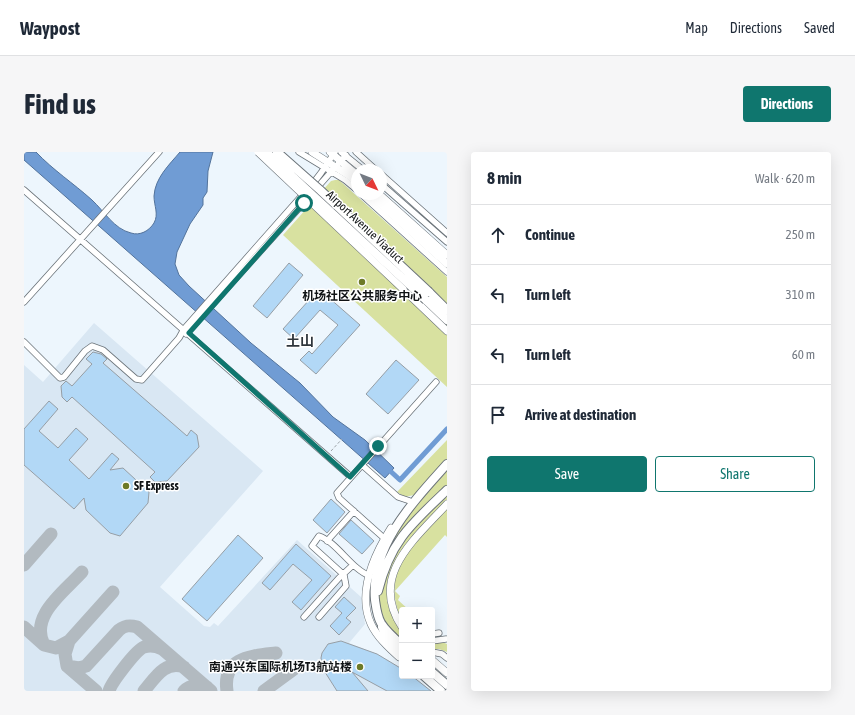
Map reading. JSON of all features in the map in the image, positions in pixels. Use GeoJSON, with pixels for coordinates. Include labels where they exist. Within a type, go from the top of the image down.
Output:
{"type":"FeatureCollection","features":[{"type":"Feature","properties":{"kind":"highway","name":"Airport Avenue Viaduct"},"geometry":{"type":"LineString","coordinates":[[266,152],[447,320]]}},
{"type":"Feature","properties":{"kind":"highway"},"geometry":{"type":"LineString","coordinates":[[277,152],[320,190],[447,310]]}},
{"type":"Feature","properties":{"kind":"highway"},"geometry":{"type":"LineString","coordinates":[[399,654],[386,637],[381,623],[375,601],[375,576],[379,562],[391,535],[415,500],[447,464]]}},
{"type":"Feature","properties":{"kind":"highway"},"geometry":{"type":"LineString","coordinates":[[375,601],[384,567],[398,542],[413,522],[447,490]]}},
{"type":"Feature","properties":{"kind":"highway"},"geometry":{"type":"LineString","coordinates":[[381,623],[400,643]]}},
{"type":"Feature","properties":{"kind":"highway"},"geometry":{"type":"LineString","coordinates":[[435,675],[447,685]]}},
{"type":"Feature","properties":{"kind":"highway"},"geometry":{"type":"LineString","coordinates":[[427,679],[441,691]]}},
{"type":"Feature","properties":{"kind":"main road"},"geometry":{"type":"LineString","coordinates":[[258,152],[447,331]]}},
{"type":"Feature","properties":{"kind":"main road"},"geometry":{"type":"LineString","coordinates":[[312,152],[326,164],[339,161]]}},
{"type":"Feature","properties":{"kind":"main road"},"geometry":{"type":"LineString","coordinates":[[333,153],[351,176]]}},
{"type":"Feature","properties":{"kind":"main road"},"geometry":{"type":"LineString","coordinates":[[339,161],[351,170]]}},
{"type":"Feature","properties":{"kind":"main road"},"geometry":{"type":"LineString","coordinates":[[376,200],[447,264]]}},
{"type":"Feature","properties":{"kind":"main road"},"geometry":{"type":"LineString","coordinates":[[385,200],[447,255]]}},
{"type":"Feature","properties":{"kind":"main road"},"geometry":{"type":"LineString","coordinates":[[399,655],[384,641],[372,625],[367,611],[366,597],[370,576],[377,553],[384,539],[410,501],[447,460]]}},
{"type":"Feature","properties":{"kind":"main road"},"geometry":{"type":"LineString","coordinates":[[399,621],[393,610],[390,600],[390,589],[395,568],[406,549],[447,504]]}},
{"type":"Feature","properties":{"kind":"main road"},"geometry":{"type":"LineString","coordinates":[[435,663],[447,673]]}},
{"type":"Feature","properties":{"kind":"main road"},"geometry":{"type":"LineString","coordinates":[[424,679],[438,691]]}},
{"type":"Feature","properties":{"kind":"street"},"geometry":{"type":"LineString","coordinates":[[24,302],[159,152]]}},
{"type":"Feature","properties":{"kind":"street"},"geometry":{"type":"LineString","coordinates":[[299,152],[326,164]]}},
{"type":"Feature","properties":{"kind":"street"},"geometry":{"type":"LineString","coordinates":[[356,152],[369,164]]}},
{"type":"Feature","properties":{"kind":"street"},"geometry":{"type":"LineString","coordinates":[[186,331],[196,315],[210,298],[308,188],[333,153]]}},
{"type":"Feature","properties":{"kind":"street"},"geometry":{"type":"LineString","coordinates":[[339,161],[351,165]]}},
{"type":"Feature","properties":{"kind":"street"},"geometry":{"type":"LineString","coordinates":[[339,161],[351,180]]}},
{"type":"Feature","properties":{"kind":"street"},"geometry":{"type":"LineString","coordinates":[[24,342],[60,378],[64,377],[85,351],[92,346],[103,350],[140,380],[144,378],[179,338],[201,320],[339,161]]}},
{"type":"Feature","properties":{"kind":"street"},"geometry":{"type":"LineString","coordinates":[[387,179],[447,233]]}},
{"type":"Feature","properties":{"kind":"street"},"geometry":{"type":"LineString","coordinates":[[387,189],[447,242]]}},
{"type":"Feature","properties":{"kind":"street"},"geometry":{"type":"LineString","coordinates":[[24,190],[186,331],[350,477]]}},
{"type":"Feature","properties":{"kind":"street"},"geometry":{"type":"LineString","coordinates":[[368,200],[447,272]]}},
{"type":"Feature","properties":{"kind":"street"},"geometry":{"type":"LineString","coordinates":[[384,539],[337,495],[338,491],[436,382]]}},
{"type":"Feature","properties":{"kind":"street"},"geometry":{"type":"LineString","coordinates":[[363,464],[398,497],[410,501]]}},
{"type":"Feature","properties":{"kind":"street"},"geometry":{"type":"LineString","coordinates":[[327,541],[354,511]]}},
{"type":"Feature","properties":{"kind":"street"},"geometry":{"type":"LineString","coordinates":[[319,617],[346,586],[344,575],[312,546],[319,536],[327,541],[363,573],[370,576]]}},
{"type":"Feature","properties":{"kind":"street"},"geometry":{"type":"LineString","coordinates":[[304,617],[339,578],[344,575],[353,565]]}},
{"type":"Feature","properties":{"kind":"street"},"geometry":{"type":"LineString","coordinates":[[435,653],[442,654],[447,658]]}},
{"type":"Feature","properties":{"kind":"path"},"geometry":{"type":"LineString","coordinates":[[331,451],[342,439]]}},
{"type":"Feature","properties":{"kind":"shaded area"},"geometry":{"type":"Polygon","coordinates":[[[94,323],[263,471],[160,587],[204,626],[210,627],[214,623],[218,626],[297,540],[361,597],[365,624],[349,643],[377,654],[399,673],[399,679],[416,679],[431,691],[24,691],[24,365],[43,382],[94,323]]]}},
{"type":"Feature","properties":{"kind":"green space"},"geometry":{"type":"Polygon","coordinates":[[[339,180],[351,191],[351,200],[361,200],[447,277],[447,387],[283,235],[331,181],[339,180]]]}},
{"type":"Feature","properties":{"kind":"green space"},"geometry":{"type":"Polygon","coordinates":[[[447,440],[447,502],[404,547],[390,573],[387,588],[388,603],[390,611],[399,626],[399,646],[389,636],[377,613],[378,578],[393,539],[402,523],[419,500],[414,495],[405,497],[397,492],[447,440]]]}},
{"type":"Feature","properties":{"kind":"green space"},"geometry":{"type":"Polygon","coordinates":[[[447,508],[447,537],[445,535],[395,591],[398,572],[404,558],[413,545],[447,508]]]}},
{"type":"Feature","properties":{"kind":"green space"},"geometry":{"type":"Polygon","coordinates":[[[395,591],[400,596],[398,600],[406,607],[399,607],[399,612],[396,603],[395,591]]]}},
{"type":"Feature","properties":{"kind":"green space"},"geometry":{"type":"Polygon","coordinates":[[[442,642],[447,644],[447,652],[435,649],[435,643],[442,642]]]}},
{"type":"Feature","properties":{"kind":"water"},"geometry":{"type":"Polygon","coordinates":[[[24,152],[36,152],[49,165],[92,200],[114,224],[125,231],[138,234],[150,228],[154,223],[156,213],[154,196],[157,183],[163,172],[180,152],[213,152],[208,171],[207,192],[203,198],[203,205],[190,224],[177,252],[175,264],[179,275],[251,343],[300,383],[333,417],[365,440],[394,468],[385,478],[24,160],[24,152]]]}},
{"type":"Feature","properties":{"kind":"building"},"geometry":{"type":"Polygon","coordinates":[[[289,263],[303,275],[267,318],[253,306],[289,263]]]}},
{"type":"Feature","properties":{"kind":"building"},"geometry":{"type":"Polygon","coordinates":[[[319,289],[360,325],[316,374],[300,360],[309,351],[312,354],[338,325],[320,310],[294,339],[283,329],[319,289]]]}},
{"type":"Feature","properties":{"kind":"building"},"geometry":{"type":"Polygon","coordinates":[[[93,352],[101,354],[107,359],[103,363],[187,436],[191,430],[197,435],[199,447],[167,481],[155,482],[150,477],[155,472],[72,397],[67,402],[62,397],[61,386],[66,381],[72,386],[92,364],[86,359],[93,352]]]}},
{"type":"Feature","properties":{"kind":"building"},"geometry":{"type":"Polygon","coordinates":[[[396,360],[419,380],[388,414],[366,394],[396,360]]]}},
{"type":"Feature","properties":{"kind":"building"},"geometry":{"type":"Polygon","coordinates":[[[49,401],[58,409],[39,431],[58,448],[76,428],[88,439],[69,460],[89,479],[112,453],[119,459],[110,470],[123,468],[149,492],[148,503],[120,536],[110,533],[86,510],[84,498],[74,509],[24,465],[24,429],[49,401]]]}},
{"type":"Feature","properties":{"kind":"building"},"geometry":{"type":"Polygon","coordinates":[[[331,499],[345,512],[327,533],[313,520],[331,499]]]}},
{"type":"Feature","properties":{"kind":"building"},"geometry":{"type":"Polygon","coordinates":[[[351,520],[374,541],[362,554],[339,534],[351,520]]]}},
{"type":"Feature","properties":{"kind":"building"},"geometry":{"type":"Polygon","coordinates":[[[238,535],[263,558],[207,621],[182,599],[238,535]]]}},
{"type":"Feature","properties":{"kind":"building"},"geometry":{"type":"Polygon","coordinates":[[[296,544],[331,576],[301,610],[292,602],[312,580],[293,564],[270,590],[262,583],[296,544]]]}},
{"type":"Feature","properties":{"kind":"building"},"geometry":{"type":"Polygon","coordinates":[[[344,597],[356,608],[346,618],[351,622],[339,635],[330,626],[342,613],[335,607],[344,597]]]}},
{"type":"Feature","properties":{"kind":"building","name":"南通兴东国际机场T3航站楼"},"geometry":{"type":"Polygon","coordinates":[[[341,641],[377,654],[399,667],[399,679],[416,679],[431,691],[387,691],[352,672],[368,691],[337,691],[323,669],[321,658],[322,653],[328,644],[341,641]]]}},
{"type":"Feature","properties":{"kind":"waterway"},"geometry":{"type":"LineString","coordinates":[[387,468],[400,480],[447,429]]}},
{"type":"Feature","properties":{"kind":"taxiway"},"geometry":{"type":"LineString","coordinates":[[24,565],[51,534]]}},
{"type":"Feature","properties":{"kind":"taxiway"},"geometry":{"type":"LineString","coordinates":[[69,641],[56,648],[44,645],[41,634],[41,624],[45,614],[58,596],[82,572]]}},
{"type":"Feature","properties":{"kind":"taxiway"},"geometry":{"type":"LineString","coordinates":[[113,592],[69,641],[65,654],[67,666],[79,668],[86,666],[121,628],[125,626],[132,626],[137,627],[211,691]]}},
{"type":"Feature","properties":{"kind":"taxiway"},"geometry":{"type":"LineString","coordinates":[[24,627],[44,645]]}},
{"type":"Feature","properties":{"kind":"taxiway"},"geometry":{"type":"LineString","coordinates":[[109,691],[124,667],[140,649],[151,646],[162,649]]}},
{"type":"Feature","properties":{"kind":"taxiway"},"geometry":{"type":"LineString","coordinates":[[227,691],[229,671],[240,660],[257,655],[276,653]]}},
{"type":"Feature","properties":{"kind":"taxiway"},"geometry":{"type":"LineString","coordinates":[[144,691],[156,676],[166,668],[177,665],[184,667]]}},
{"type":"Feature","properties":{"kind":"taxiway"},"geometry":{"type":"LineString","coordinates":[[67,666],[96,691]]}},
{"type":"Feature","properties":{"kind":"taxiway"},"geometry":{"type":"LineString","coordinates":[[264,691],[294,669]]}},
{"type":"Feature","properties":{"kind":"taxiway"},"geometry":{"type":"LineString","coordinates":[[184,691],[189,687],[207,687]]}},
{"type":"Feature","properties":{"kind":"place","name":"机场社区公共服务中心"},"geometry":{"type":"Point","coordinates":[362,282]}},
{"type":"Feature","properties":{"kind":"place","name":"SF Express"},"geometry":{"type":"Point","coordinates":[126,486]}},
{"type":"Feature","properties":{"kind":"place","name":"南通兴东国际机场T3航站楼"},"geometry":{"type":"Point","coordinates":[360,667]}},
{"type":"Feature","properties":{"kind":"district","name":"土山"},"geometry":{"type":"Point","coordinates":[300,341]}},
{"type":"Feature","properties":{"kind":"route"},"geometry":{"type":"LineString","coordinates":[[304,203],[189,333],[350,477],[378,446]]}}]}
